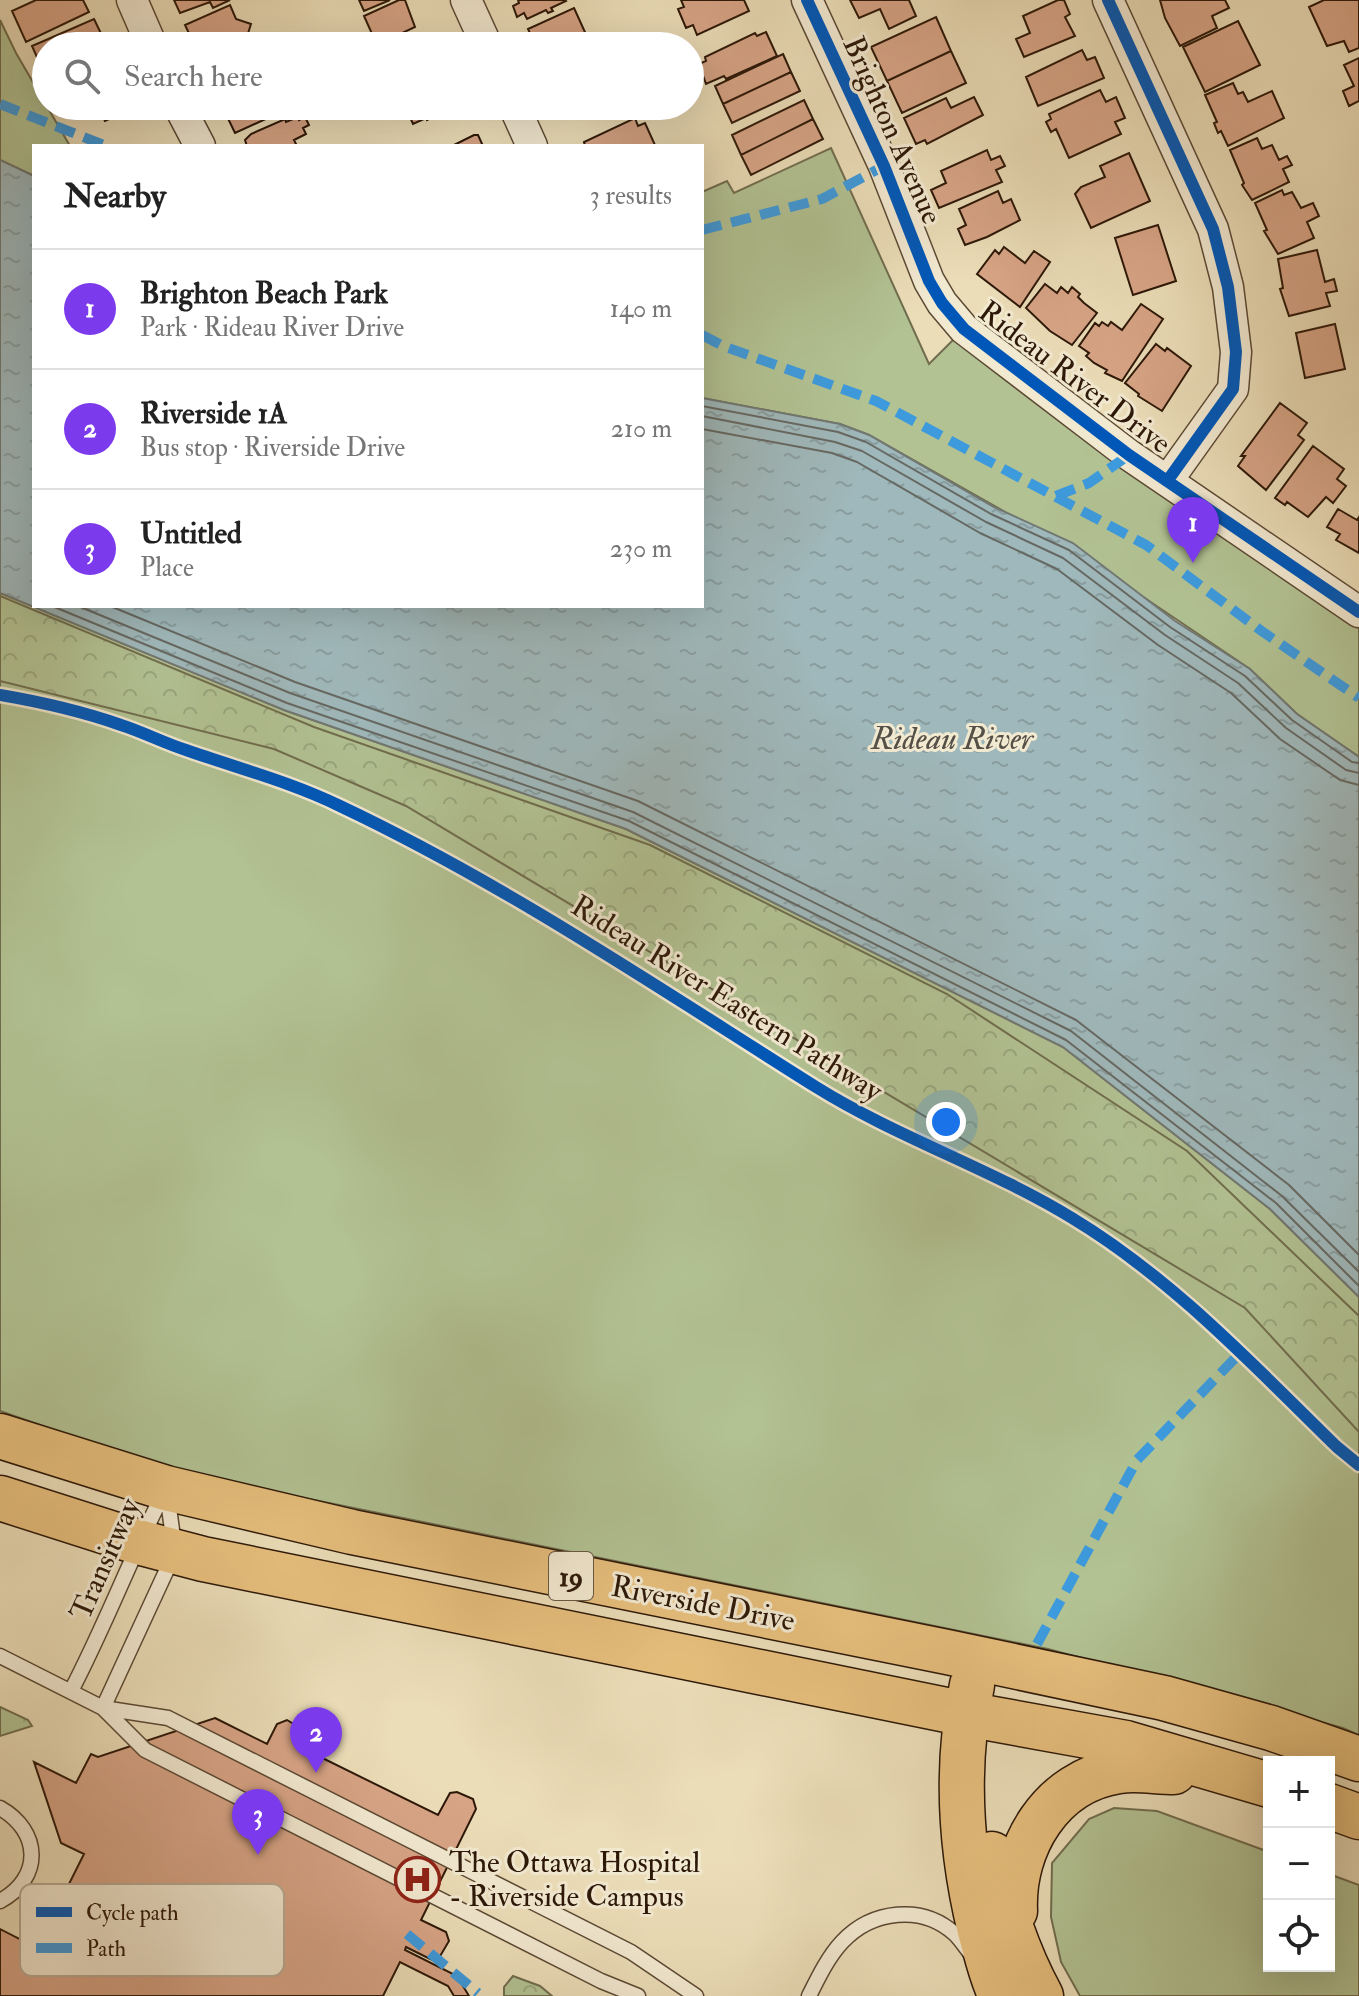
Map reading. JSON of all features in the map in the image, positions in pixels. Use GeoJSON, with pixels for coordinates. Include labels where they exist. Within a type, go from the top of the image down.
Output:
{"type":"FeatureCollection","features":[{"type":"Feature","properties":{"kind":"main road","name":"Riverside Drive"},"geometry":{"type":"LineString","coordinates":[[0,1436],[166,1488],[352,1532],[990,1662],[1222,1713],[1359,1759]]}},
{"type":"Feature","properties":{"kind":"main road","name":"Riverside Drive"},"geometry":{"type":"LineString","coordinates":[[0,1498],[157,1547],[980,1716],[1126,1743],[1253,1780]]}},
{"type":"Feature","properties":{"kind":"main road"},"geometry":{"type":"LineString","coordinates":[[990,1662],[960,1794],[966,1864],[983,1943],[1000,1993]]}},
{"type":"Feature","properties":{"kind":"main road"},"geometry":{"type":"LineString","coordinates":[[980,1716],[992,1856],[998,1886],[1032,1980],[1041,1996]]}},
{"type":"Feature","properties":{"kind":"main road"},"geometry":{"type":"LineString","coordinates":[[1017,1937],[1014,1891],[1019,1866],[1040,1818],[1057,1800],[1098,1776],[1121,1770],[1253,1780]]}},
{"type":"Feature","properties":{"kind":"main road"},"geometry":{"type":"LineString","coordinates":[[1335,1808],[1359,1817]]}},
{"type":"Feature","properties":{"kind":"street"},"geometry":{"type":"LineString","coordinates":[[132,0],[146,32]]}},
{"type":"Feature","properties":{"kind":"street"},"geometry":{"type":"LineString","coordinates":[[466,0],[481,32]]}},
{"type":"Feature","properties":{"kind":"street","name":"Brighton Avenue"},"geometry":{"type":"LineString","coordinates":[[807,0],[884,166],[929,281]]}},
{"type":"Feature","properties":{"kind":"street"},"geometry":{"type":"LineString","coordinates":[[1108,0],[1213,229],[1228,287],[1234,339],[1233,389],[1168,480]]}},
{"type":"Feature","properties":{"kind":"street"},"geometry":{"type":"LineString","coordinates":[[186,120],[199,144]]}},
{"type":"Feature","properties":{"kind":"street"},"geometry":{"type":"LineString","coordinates":[[520,120],[531,144]]}},
{"type":"Feature","properties":{"kind":"street","name":"Rideau River Drive"},"geometry":{"type":"LineString","coordinates":[[929,281],[942,303],[964,329],[1129,455],[1359,612]]}},
{"type":"Feature","properties":{"kind":"lane","name":"Transitway"},"geometry":{"type":"LineString","coordinates":[[103,1708],[157,1547],[166,1488]]}},
{"type":"Feature","properties":{"kind":"lane","name":"Transitway"},"geometry":{"type":"LineString","coordinates":[[71,1691],[98,1639],[157,1547],[166,1488]]}},
{"type":"Feature","properties":{"kind":"lane"},"geometry":{"type":"LineString","coordinates":[[0,1656],[103,1708],[145,1750],[601,1981],[638,1996]]}},
{"type":"Feature","properties":{"kind":"lane"},"geometry":{"type":"LineString","coordinates":[[103,1708],[168,1718],[624,1948],[696,1996]]}},
{"type":"Feature","properties":{"kind":"lane"},"geometry":{"type":"LineString","coordinates":[[0,1808],[14,1816],[25,1829],[31,1845],[32,1862],[22,1884]]}},
{"type":"Feature","properties":{"kind":"lane"},"geometry":{"type":"LineString","coordinates":[[1,1904],[20,1886]]}},
{"type":"Feature","properties":{"kind":"lane"},"geometry":{"type":"LineString","coordinates":[[809,1996],[842,1942],[877,1917],[899,1914],[920,1916],[939,1923],[957,1935],[1000,1993]]}},
{"type":"Feature","properties":{"kind":"green space"},"geometry":{"type":"Polygon","coordinates":[[[0,20],[32,81],[32,120],[55,120],[69,144],[32,144],[32,175],[0,160],[0,20]]]}},
{"type":"Feature","properties":{"kind":"green space"},"geometry":{"type":"Polygon","coordinates":[[[831,148],[929,364],[964,329],[1359,612],[1359,757],[1297,714],[1250,669],[1124,584],[869,435],[840,424],[704,398],[704,191],[727,181],[734,193],[831,148]]]}},
{"type":"Feature","properties":{"kind":"green space"},"geometry":{"type":"Polygon","coordinates":[[[0,593],[284,710],[626,829],[1063,1047],[1270,1209],[1359,1297],[1359,1735],[1343,1728],[1048,1649],[172,1471],[0,1411],[0,593]]]}},
{"type":"Feature","properties":{"kind":"green space"},"geometry":{"type":"Polygon","coordinates":[[[0,596],[314,727],[650,845],[947,994],[1187,1151],[1359,1316],[1359,1432],[1245,1308],[406,806],[274,749],[0,681],[0,596]]]}},
{"type":"Feature","properties":{"kind":"green space"},"geometry":{"type":"Polygon","coordinates":[[[0,1707],[28,1720],[32,1726],[0,1736],[0,1707]]]}},
{"type":"Feature","properties":{"kind":"green space"},"geometry":{"type":"Polygon","coordinates":[[[1114,1808],[1157,1811],[1263,1850],[1263,1972],[1335,1972],[1335,1876],[1359,1885],[1359,1996],[1080,1996],[1061,1962],[1051,1917],[1052,1863],[1089,1819],[1114,1808]]]}},
{"type":"Feature","properties":{"kind":"green space"},"geometry":{"type":"Polygon","coordinates":[[[513,1976],[540,1986],[552,1996],[504,1996],[504,1987],[513,1976]]]}},
{"type":"Feature","properties":{"kind":"water","name":"Rideau River"},"geometry":{"type":"Polygon","coordinates":[[[0,160],[32,175],[32,606],[0,593],[0,160]]]}},
{"type":"Feature","properties":{"kind":"water","name":"Rideau River"},"geometry":{"type":"Polygon","coordinates":[[[704,398],[840,424],[869,435],[994,507],[1073,543],[1175,621],[1250,669],[1297,714],[1359,757],[1359,1297],[1270,1209],[1063,1047],[626,829],[284,710],[36,608],[704,608],[704,398]]]}},
{"type":"Feature","properties":{"kind":"building"},"geometry":{"type":"Polygon","coordinates":[[[36,0],[83,0],[89,12],[47,32],[32,32],[32,39],[26,42],[12,11],[36,0]]]}},
{"type":"Feature","properties":{"kind":"building"},"geometry":{"type":"Polygon","coordinates":[[[174,0],[230,0],[213,8],[210,2],[180,13],[174,0]]]}},
{"type":"Feature","properties":{"kind":"building"},"geometry":{"type":"Polygon","coordinates":[[[359,0],[390,0],[364,11],[359,0]]]}},
{"type":"Feature","properties":{"kind":"building"},"geometry":{"type":"Polygon","coordinates":[[[405,0],[415,27],[404,32],[371,32],[364,16],[405,0]]]}},
{"type":"Feature","properties":{"kind":"building"},"geometry":{"type":"Polygon","coordinates":[[[518,0],[566,1],[551,8],[553,11],[548,13],[546,10],[527,19],[524,13],[517,17],[513,6],[519,3],[518,0]]]}},
{"type":"Feature","properties":{"kind":"building"},"geometry":{"type":"Polygon","coordinates":[[[681,0],[744,0],[749,11],[704,32],[696,32],[693,25],[686,28],[678,9],[684,7],[681,0]]]}},
{"type":"Feature","properties":{"kind":"building"},"geometry":{"type":"Polygon","coordinates":[[[850,0],[909,0],[916,16],[889,29],[880,9],[859,18],[850,0]]]}},
{"type":"Feature","properties":{"kind":"building"},"geometry":{"type":"Polygon","coordinates":[[[1064,0],[1070,14],[1065,17],[1075,36],[1024,57],[1016,39],[1030,33],[1023,16],[1064,0]]]}},
{"type":"Feature","properties":{"kind":"building"},"geometry":{"type":"Polygon","coordinates":[[[1160,0],[1225,0],[1229,8],[1212,16],[1217,28],[1180,46],[1165,18],[1160,0]]]}},
{"type":"Feature","properties":{"kind":"building"},"geometry":{"type":"Polygon","coordinates":[[[1324,0],[1359,0],[1359,48],[1349,52],[1344,41],[1327,46],[1309,7],[1324,0]]]}},
{"type":"Feature","properties":{"kind":"building"},"geometry":{"type":"Polygon","coordinates":[[[230,5],[236,19],[251,24],[248,32],[188,32],[185,25],[230,5]]]}},
{"type":"Feature","properties":{"kind":"building"},"geometry":{"type":"Polygon","coordinates":[[[574,8],[585,32],[529,32],[528,29],[574,8]]]}},
{"type":"Feature","properties":{"kind":"building"},"geometry":{"type":"Polygon","coordinates":[[[936,17],[951,51],[887,81],[871,47],[936,17]]]}},
{"type":"Feature","properties":{"kind":"building"},"geometry":{"type":"Polygon","coordinates":[[[94,19],[100,32],[64,32],[94,19]]]}},
{"type":"Feature","properties":{"kind":"building"},"geometry":{"type":"Polygon","coordinates":[[[1238,21],[1260,65],[1205,92],[1183,47],[1238,21]]]}},
{"type":"Feature","properties":{"kind":"building"},"geometry":{"type":"Polygon","coordinates":[[[766,32],[777,56],[726,79],[724,76],[706,84],[705,57],[755,33],[757,36],[766,32]]]}},
{"type":"Feature","properties":{"kind":"building"},"geometry":{"type":"Polygon","coordinates":[[[1082,50],[1087,60],[1095,57],[1104,78],[1038,106],[1026,77],[1082,50]]]}},
{"type":"Feature","properties":{"kind":"building"},"geometry":{"type":"Polygon","coordinates":[[[951,51],[966,83],[902,113],[887,81],[951,51]]]}},
{"type":"Feature","properties":{"kind":"building"},"geometry":{"type":"Polygon","coordinates":[[[783,54],[791,72],[723,104],[715,86],[783,54]]]}},
{"type":"Feature","properties":{"kind":"building"},"geometry":{"type":"Polygon","coordinates":[[[1359,58],[1359,101],[1349,106],[1343,91],[1354,86],[1344,65],[1359,58]]]}},
{"type":"Feature","properties":{"kind":"building"},"geometry":{"type":"Polygon","coordinates":[[[791,72],[800,91],[732,123],[723,104],[791,72]]]}},
{"type":"Feature","properties":{"kind":"building"},"geometry":{"type":"Polygon","coordinates":[[[1233,83],[1238,94],[1243,92],[1248,102],[1272,91],[1284,118],[1228,146],[1221,131],[1218,133],[1214,123],[1217,122],[1205,95],[1233,83]]]}},
{"type":"Feature","properties":{"kind":"building"},"geometry":{"type":"Polygon","coordinates":[[[1100,90],[1106,102],[1116,97],[1125,118],[1115,122],[1121,134],[1069,158],[1056,129],[1051,132],[1046,122],[1051,119],[1049,114],[1100,90]]]}},
{"type":"Feature","properties":{"kind":"building"},"geometry":{"type":"Polygon","coordinates":[[[974,97],[983,115],[927,144],[925,140],[916,144],[904,118],[946,98],[951,108],[974,97]]]}},
{"type":"Feature","properties":{"kind":"building"},"geometry":{"type":"Polygon","coordinates":[[[804,100],[813,119],[741,155],[732,135],[804,100]]]}},
{"type":"Feature","properties":{"kind":"building"},"geometry":{"type":"Polygon","coordinates":[[[813,119],[823,139],[751,175],[741,155],[813,119]]]}},
{"type":"Feature","properties":{"kind":"building"},"geometry":{"type":"Polygon","coordinates":[[[229,120],[263,120],[235,133],[229,120]]]}},
{"type":"Feature","properties":{"kind":"building"},"geometry":{"type":"Polygon","coordinates":[[[283,120],[306,120],[309,125],[303,128],[306,134],[294,140],[296,144],[246,144],[245,140],[251,134],[283,120]]]}},
{"type":"Feature","properties":{"kind":"building"},"geometry":{"type":"Polygon","coordinates":[[[636,120],[638,126],[645,123],[655,144],[584,144],[636,120]]]}},
{"type":"Feature","properties":{"kind":"building"},"geometry":{"type":"Polygon","coordinates":[[[478,135],[482,144],[456,144],[478,135]]]}},
{"type":"Feature","properties":{"kind":"building"},"geometry":{"type":"Polygon","coordinates":[[[1257,138],[1262,149],[1272,145],[1279,160],[1287,156],[1292,165],[1283,169],[1289,182],[1252,200],[1242,185],[1244,183],[1230,150],[1257,138]]]}},
{"type":"Feature","properties":{"kind":"building"},"geometry":{"type":"Polygon","coordinates":[[[987,150],[991,160],[1000,156],[1005,166],[996,170],[1002,182],[939,208],[931,190],[946,183],[941,171],[987,150]]]}},
{"type":"Feature","properties":{"kind":"building"},"geometry":{"type":"Polygon","coordinates":[[[1129,153],[1150,201],[1091,228],[1075,194],[1081,187],[1105,177],[1100,166],[1129,153]]]}},
{"type":"Feature","properties":{"kind":"building"},"geometry":{"type":"Polygon","coordinates":[[[1282,190],[1284,195],[1292,192],[1301,208],[1313,203],[1319,216],[1307,222],[1314,238],[1278,254],[1264,231],[1267,230],[1255,203],[1282,190]]]}},
{"type":"Feature","properties":{"kind":"building"},"geometry":{"type":"Polygon","coordinates":[[[998,191],[1003,203],[1011,199],[1020,220],[965,245],[958,229],[966,225],[959,209],[998,191]]]}},
{"type":"Feature","properties":{"kind":"building"},"geometry":{"type":"Polygon","coordinates":[[[1158,225],[1176,281],[1133,295],[1115,238],[1158,225]]]}},
{"type":"Feature","properties":{"kind":"building"},"geometry":{"type":"Polygon","coordinates":[[[1004,247],[1025,263],[1034,251],[1050,262],[1020,307],[977,274],[995,250],[999,254],[1004,247]]]}},
{"type":"Feature","properties":{"kind":"building"},"geometry":{"type":"Polygon","coordinates":[[[1317,250],[1325,282],[1334,279],[1337,291],[1326,293],[1330,306],[1289,316],[1280,289],[1283,288],[1278,259],[1317,250]]]}},
{"type":"Feature","properties":{"kind":"building"},"geometry":{"type":"Polygon","coordinates":[[[1045,284],[1057,293],[1061,287],[1068,293],[1072,287],[1080,294],[1078,297],[1097,313],[1072,345],[1050,331],[1026,308],[1045,284]]]}},
{"type":"Feature","properties":{"kind":"building"},"geometry":{"type":"Polygon","coordinates":[[[1141,304],[1163,319],[1122,381],[1105,373],[1107,370],[1094,363],[1086,356],[1089,353],[1079,346],[1095,323],[1099,326],[1102,322],[1108,326],[1111,322],[1122,330],[1141,304]]]}},
{"type":"Feature","properties":{"kind":"building"},"geometry":{"type":"Polygon","coordinates":[[[1335,324],[1345,369],[1305,378],[1296,333],[1335,324]]]}},
{"type":"Feature","properties":{"kind":"building"},"geometry":{"type":"Polygon","coordinates":[[[1156,344],[1165,351],[1167,348],[1191,366],[1162,411],[1138,396],[1125,383],[1156,344]]]}},
{"type":"Feature","properties":{"kind":"building"},"geometry":{"type":"Polygon","coordinates":[[[1280,403],[1307,423],[1298,435],[1304,440],[1266,490],[1238,466],[1245,456],[1241,456],[1280,403]]]}},
{"type":"Feature","properties":{"kind":"building"},"geometry":{"type":"Polygon","coordinates":[[[1313,446],[1344,469],[1337,479],[1346,486],[1333,503],[1326,497],[1308,517],[1287,502],[1285,505],[1275,498],[1313,446]]]}},
{"type":"Feature","properties":{"kind":"building"},"geometry":{"type":"Polygon","coordinates":[[[1338,509],[1357,520],[1359,517],[1359,553],[1336,540],[1340,534],[1327,527],[1338,509]]]}},
{"type":"Feature","properties":{"kind":"building"},"geometry":{"type":"Polygon","coordinates":[[[215,1718],[267,1744],[277,1724],[287,1720],[302,1729],[303,1736],[298,1746],[438,1815],[450,1793],[457,1792],[473,1799],[476,1809],[421,1920],[446,1932],[449,1941],[439,1958],[432,1960],[406,1947],[405,1950],[457,1976],[469,1996],[454,1996],[448,1986],[400,1962],[383,1996],[0,1996],[0,1929],[20,1939],[20,1976],[284,1976],[284,1884],[69,1884],[84,1854],[61,1843],[34,1762],[76,1783],[91,1754],[98,1757],[215,1718]]]}},
{"type":"Feature","properties":{"kind":"marked path"},"geometry":{"type":"LineString","coordinates":[[0,104],[32,117]]}},
{"type":"Feature","properties":{"kind":"marked path"},"geometry":{"type":"LineString","coordinates":[[40,120],[101,144]]}},
{"type":"Feature","properties":{"kind":"marked path"},"geometry":{"type":"LineString","coordinates":[[704,229],[822,199],[884,166]]}},
{"type":"Feature","properties":{"kind":"marked path"},"geometry":{"type":"LineString","coordinates":[[704,336],[723,346],[876,401],[1146,545],[1263,632],[1359,698]]}},
{"type":"Feature","properties":{"kind":"marked path"},"geometry":{"type":"LineString","coordinates":[[1056,496],[1089,483],[1129,455]]}},
{"type":"Feature","properties":{"kind":"marked path"},"geometry":{"type":"LineString","coordinates":[[1037,1644],[1137,1460],[1240,1353]]}},
{"type":"Feature","properties":{"kind":"marked path"},"geometry":{"type":"LineString","coordinates":[[407,1934],[478,1993]]}},
{"type":"Feature","properties":{"kind":"cycle path"},"geometry":{"type":"LineString","coordinates":[[807,0],[884,166],[929,281],[942,303],[964,329],[1129,455],[1359,612]]}},
{"type":"Feature","properties":{"kind":"cycle path"},"geometry":{"type":"LineString","coordinates":[[1108,0],[1213,229],[1228,287],[1236,352],[1233,389],[1168,480]]}},
{"type":"Feature","properties":{"kind":"cycle path","name":"Rideau River Eastern Pathway"},"geometry":{"type":"LineString","coordinates":[[0,695],[106,720],[302,790],[463,869],[582,939],[847,1105],[1041,1200],[1109,1242],[1211,1325],[1359,1465]]}},
{"type":"Feature","properties":{"kind":"place","name":"Brighton Beach Park"},"geometry":{"type":"Point","coordinates":[1193,563]}},
{"type":"Feature","properties":{"kind":"place","name":"Riverside 1A"},"geometry":{"type":"Point","coordinates":[316,1773]}},
{"type":"Feature","properties":{"kind":"place","name":"Untitled"},"geometry":{"type":"Point","coordinates":[258,1855]}},
{"type":"Feature","properties":{"kind":"place","name":"The Ottawa Hospital - Riverside Campus"},"geometry":{"type":"Point","coordinates":[418,1879]}}]}
